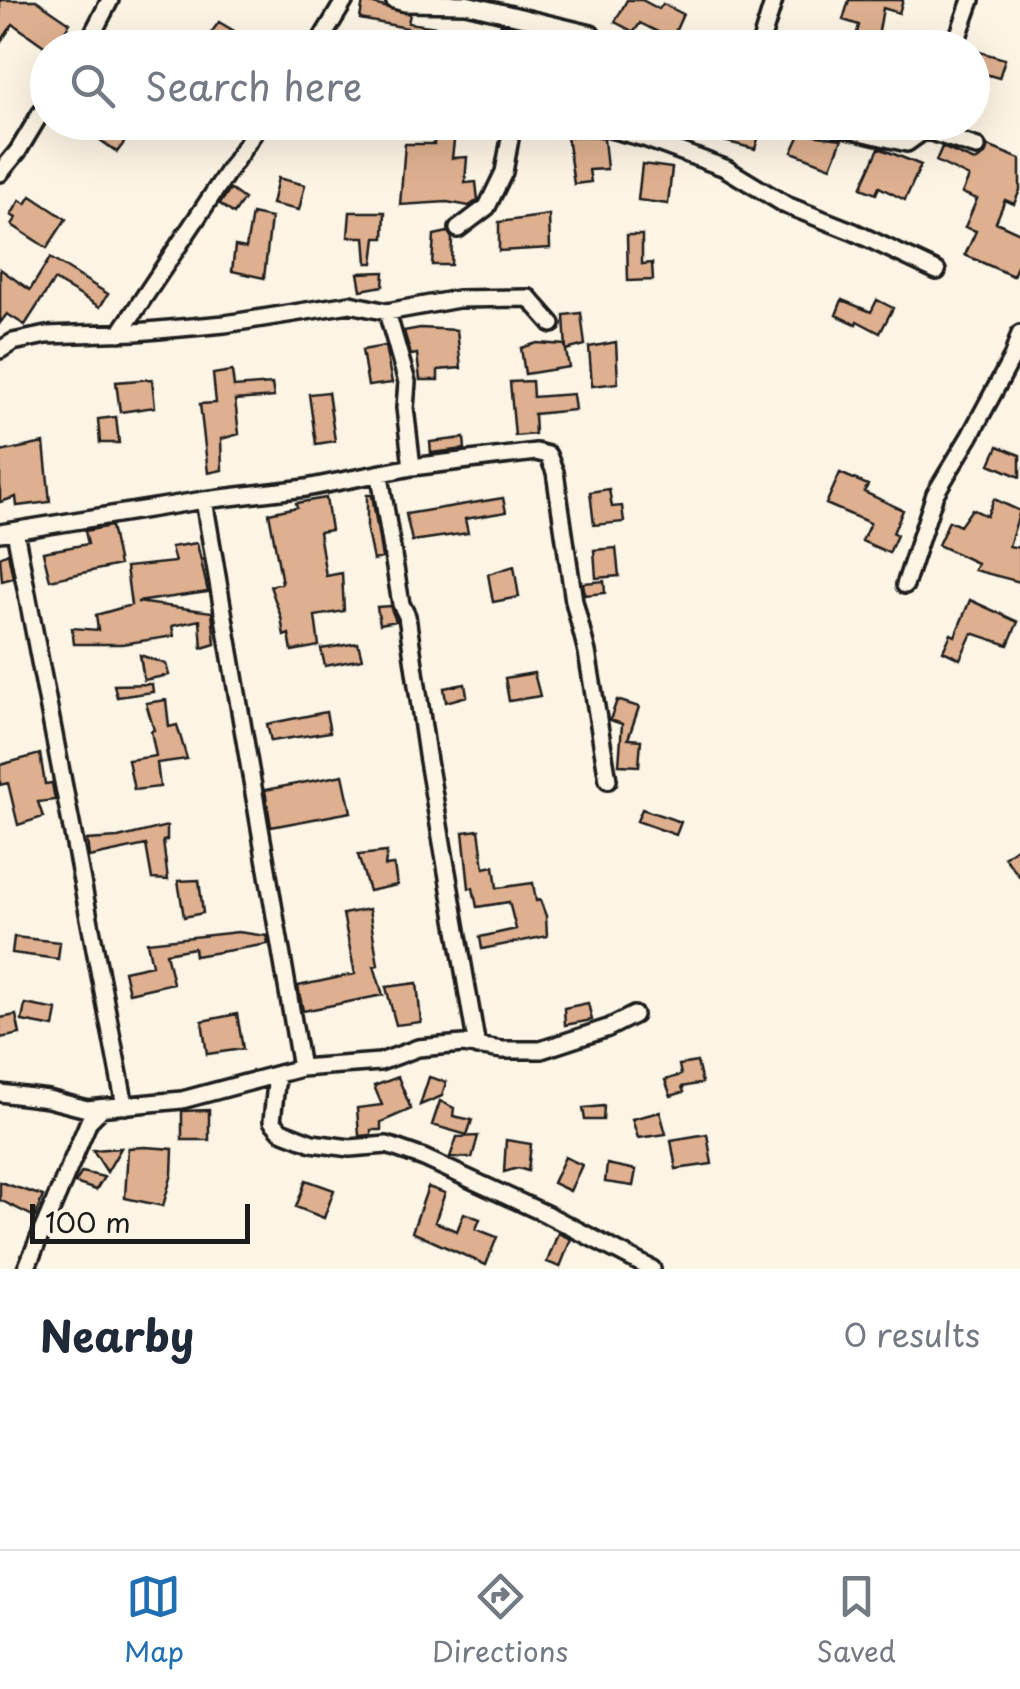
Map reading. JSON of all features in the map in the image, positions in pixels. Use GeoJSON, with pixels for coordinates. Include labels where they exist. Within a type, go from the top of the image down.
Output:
{"type":"FeatureCollection","features":[{"type":"Feature","properties":{"kind":"street"},"geometry":{"type":"LineString","coordinates":[[94,30],[110,0]]}},
{"type":"Feature","properties":{"kind":"street"},"geometry":{"type":"LineString","coordinates":[[327,30],[345,0]]}},
{"type":"Feature","properties":{"kind":"street"},"geometry":{"type":"LineString","coordinates":[[394,0],[468,2],[576,30]]}},
{"type":"Feature","properties":{"kind":"street"},"geometry":{"type":"LineString","coordinates":[[765,30],[774,0]]}},
{"type":"Feature","properties":{"kind":"street"},"geometry":{"type":"LineString","coordinates":[[960,30],[970,0]]}},
{"type":"Feature","properties":{"kind":"street"},"geometry":{"type":"LineString","coordinates":[[0,174],[30,131]]}},
{"type":"Feature","properties":{"kind":"street"},"geometry":{"type":"LineString","coordinates":[[120,332],[249,140]]}},
{"type":"Feature","properties":{"kind":"street"},"geometry":{"type":"LineString","coordinates":[[458,229],[486,207],[504,172],[509,140]]}},
{"type":"Feature","properties":{"kind":"street"},"geometry":{"type":"LineString","coordinates":[[649,140],[725,168],[786,205],[937,271]]}},
{"type":"Feature","properties":{"kind":"street"},"geometry":{"type":"LineString","coordinates":[[960,140],[977,147]]}},
{"type":"Feature","properties":{"kind":"street"},"geometry":{"type":"LineString","coordinates":[[0,350],[13,342],[46,335],[226,324],[350,304],[387,312],[458,299],[529,298],[552,324]]}},
{"type":"Feature","properties":{"kind":"street"},"geometry":{"type":"LineString","coordinates":[[387,312],[407,382],[405,408],[412,467]]}},
{"type":"Feature","properties":{"kind":"street"},"geometry":{"type":"LineString","coordinates":[[905,584],[934,494],[1012,358],[1020,334]]}},
{"type":"Feature","properties":{"kind":"street"},"geometry":{"type":"LineString","coordinates":[[125,1106],[8,532],[380,476],[412,467],[536,452],[548,455],[555,472],[574,601],[587,652],[608,780]]}},
{"type":"Feature","properties":{"kind":"street"},"geometry":{"type":"LineString","coordinates":[[380,476],[401,604],[407,616],[426,755],[477,1046]]}},
{"type":"Feature","properties":{"kind":"street"},"geometry":{"type":"LineString","coordinates":[[204,500],[302,1068]]}},
{"type":"Feature","properties":{"kind":"street"},"geometry":{"type":"LineString","coordinates":[[0,1093],[86,1115],[102,1108],[182,1100],[302,1068],[380,1062],[442,1044],[541,1050],[608,1028],[634,1015]]}},
{"type":"Feature","properties":{"kind":"street"},"geometry":{"type":"LineString","coordinates":[[277,1075],[272,1121],[281,1131],[312,1143],[350,1148],[387,1146],[424,1158],[546,1214],[652,1269]]}},
{"type":"Feature","properties":{"kind":"street"},"geometry":{"type":"LineString","coordinates":[[26,1269],[86,1115]]}},
{"type":"Feature","properties":{"kind":"building"},"geometry":{"type":"Polygon","coordinates":[[[0,0],[36,0],[70,23],[66,30],[30,30],[30,36],[13,24],[0,43],[0,0]]]}},
{"type":"Feature","properties":{"kind":"building"},"geometry":{"type":"Polygon","coordinates":[[[627,0],[642,0],[659,9],[663,4],[683,14],[676,30],[654,30],[640,23],[630,30],[615,22],[627,0]]]}},
{"type":"Feature","properties":{"kind":"building"},"geometry":{"type":"Polygon","coordinates":[[[849,0],[903,0],[899,13],[883,8],[879,30],[858,30],[859,25],[843,20],[849,0]]]}},
{"type":"Feature","properties":{"kind":"building"},"geometry":{"type":"Polygon","coordinates":[[[363,1],[410,14],[408,23],[451,29],[406,30],[360,19],[363,1]]]}},
{"type":"Feature","properties":{"kind":"building"},"geometry":{"type":"Polygon","coordinates":[[[219,22],[232,30],[213,30],[219,22]]]}},
{"type":"Feature","properties":{"kind":"building"},"geometry":{"type":"Polygon","coordinates":[[[501,24],[527,30],[498,30],[501,24]]]}},
{"type":"Feature","properties":{"kind":"building"},"geometry":{"type":"Polygon","coordinates":[[[990,55],[1005,59],[999,78],[990,75],[990,55]]]}},
{"type":"Feature","properties":{"kind":"building"},"geometry":{"type":"Polygon","coordinates":[[[100,140],[126,140],[117,152],[100,140]]]}},
{"type":"Feature","properties":{"kind":"building"},"geometry":{"type":"Polygon","coordinates":[[[434,140],[454,140],[452,158],[467,157],[465,183],[476,182],[478,200],[469,206],[447,202],[400,205],[405,144],[434,144],[434,140]]]}},
{"type":"Feature","properties":{"kind":"building"},"geometry":{"type":"Polygon","coordinates":[[[567,140],[604,140],[607,169],[589,170],[591,182],[574,184],[567,140]]]}},
{"type":"Feature","properties":{"kind":"building"},"geometry":{"type":"Polygon","coordinates":[[[724,140],[758,140],[755,149],[724,140]]]}},
{"type":"Feature","properties":{"kind":"building"},"geometry":{"type":"Polygon","coordinates":[[[798,140],[842,140],[831,167],[792,152],[798,140]]]}},
{"type":"Feature","properties":{"kind":"building"},"geometry":{"type":"Polygon","coordinates":[[[988,146],[1020,159],[1020,190],[1014,204],[1005,200],[996,222],[1020,233],[1020,259],[1013,276],[965,255],[976,231],[965,227],[977,199],[962,193],[969,177],[936,161],[942,147],[975,161],[985,155],[988,146]]]}},
{"type":"Feature","properties":{"kind":"building"},"geometry":{"type":"Polygon","coordinates":[[[879,148],[921,165],[905,200],[879,187],[876,194],[861,188],[879,148]]]}},
{"type":"Feature","properties":{"kind":"building"},"geometry":{"type":"Polygon","coordinates":[[[642,164],[672,168],[668,204],[638,200],[642,164]]]}},
{"type":"Feature","properties":{"kind":"building"},"geometry":{"type":"Polygon","coordinates":[[[278,178],[305,185],[299,210],[272,204],[278,178]]]}},
{"type":"Feature","properties":{"kind":"building"},"geometry":{"type":"Polygon","coordinates":[[[230,189],[244,199],[234,214],[220,204],[230,189]]]}},
{"type":"Feature","properties":{"kind":"building"},"geometry":{"type":"Polygon","coordinates":[[[31,196],[66,219],[47,248],[12,225],[16,218],[11,215],[20,200],[26,204],[31,196]]]}},
{"type":"Feature","properties":{"kind":"building"},"geometry":{"type":"Polygon","coordinates":[[[350,212],[385,212],[384,238],[376,238],[373,263],[367,263],[365,237],[348,237],[350,212]]]}},
{"type":"Feature","properties":{"kind":"building"},"geometry":{"type":"Polygon","coordinates":[[[252,214],[271,218],[264,278],[232,271],[235,246],[246,248],[252,214]]]}},
{"type":"Feature","properties":{"kind":"building"},"geometry":{"type":"Polygon","coordinates":[[[549,215],[550,248],[499,251],[499,222],[549,215]]]}},
{"type":"Feature","properties":{"kind":"building"},"geometry":{"type":"Polygon","coordinates":[[[448,232],[452,238],[451,265],[432,265],[434,235],[448,232]]]}},
{"type":"Feature","properties":{"kind":"building"},"geometry":{"type":"Polygon","coordinates":[[[627,235],[642,235],[642,264],[652,263],[653,280],[628,281],[627,235]]]}},
{"type":"Feature","properties":{"kind":"building"},"geometry":{"type":"Polygon","coordinates":[[[50,258],[108,294],[100,307],[54,280],[25,325],[7,314],[0,323],[0,269],[30,290],[50,258]]]}},
{"type":"Feature","properties":{"kind":"building"},"geometry":{"type":"Polygon","coordinates":[[[384,272],[383,286],[361,290],[358,273],[384,272]]]}},
{"type":"Feature","properties":{"kind":"building"},"geometry":{"type":"Polygon","coordinates":[[[842,300],[871,312],[877,300],[893,308],[880,333],[836,315],[842,300]]]}},
{"type":"Feature","properties":{"kind":"building"},"geometry":{"type":"Polygon","coordinates":[[[581,313],[585,345],[566,350],[564,315],[581,313]]]}},
{"type":"Feature","properties":{"kind":"building"},"geometry":{"type":"Polygon","coordinates":[[[457,330],[461,368],[438,370],[438,380],[420,380],[417,354],[411,355],[404,331],[457,330]]]}},
{"type":"Feature","properties":{"kind":"building"},"geometry":{"type":"Polygon","coordinates":[[[616,342],[618,383],[592,386],[589,347],[616,342]]]}},
{"type":"Feature","properties":{"kind":"building"},"geometry":{"type":"Polygon","coordinates":[[[537,343],[565,345],[569,367],[525,374],[521,348],[537,343]]]}},
{"type":"Feature","properties":{"kind":"building"},"geometry":{"type":"Polygon","coordinates":[[[385,346],[392,383],[368,386],[362,350],[385,346]]]}},
{"type":"Feature","properties":{"kind":"building"},"geometry":{"type":"Polygon","coordinates":[[[232,371],[234,387],[272,384],[274,397],[235,400],[239,434],[221,439],[222,470],[208,473],[200,404],[216,403],[213,374],[232,371]]]}},
{"type":"Feature","properties":{"kind":"building"},"geometry":{"type":"Polygon","coordinates":[[[152,379],[155,407],[120,412],[116,382],[152,379]]]}},
{"type":"Feature","properties":{"kind":"building"},"geometry":{"type":"Polygon","coordinates":[[[532,381],[533,397],[573,394],[575,410],[534,414],[535,434],[515,436],[510,382],[532,381]]]}},
{"type":"Feature","properties":{"kind":"building"},"geometry":{"type":"Polygon","coordinates":[[[328,392],[335,441],[316,444],[309,394],[328,392]]]}},
{"type":"Feature","properties":{"kind":"building"},"geometry":{"type":"Polygon","coordinates":[[[116,417],[119,443],[100,443],[98,419],[116,417]]]}},
{"type":"Feature","properties":{"kind":"building"},"geometry":{"type":"Polygon","coordinates":[[[464,438],[465,449],[431,453],[430,442],[464,438]]]}},
{"type":"Feature","properties":{"kind":"building"},"geometry":{"type":"Polygon","coordinates":[[[44,443],[50,502],[17,506],[16,497],[0,502],[0,452],[44,443]]]}},
{"type":"Feature","properties":{"kind":"building"},"geometry":{"type":"Polygon","coordinates":[[[998,446],[1020,455],[1020,477],[990,464],[998,446]]]}},
{"type":"Feature","properties":{"kind":"building"},"geometry":{"type":"Polygon","coordinates":[[[840,473],[868,485],[864,492],[903,510],[889,553],[862,541],[870,523],[826,504],[840,473]]]}},
{"type":"Feature","properties":{"kind":"building"},"geometry":{"type":"Polygon","coordinates":[[[609,489],[612,507],[622,506],[624,522],[594,525],[590,492],[609,489]]]}},
{"type":"Feature","properties":{"kind":"building"},"geometry":{"type":"Polygon","coordinates":[[[367,495],[372,495],[382,558],[373,560],[367,531],[367,495]]]}},
{"type":"Feature","properties":{"kind":"building"},"geometry":{"type":"Polygon","coordinates":[[[326,498],[331,530],[319,532],[326,576],[342,573],[344,611],[315,616],[319,646],[292,651],[270,586],[282,583],[269,513],[326,498]]]}},
{"type":"Feature","properties":{"kind":"building"},"geometry":{"type":"Polygon","coordinates":[[[503,498],[506,512],[465,519],[468,533],[412,541],[406,514],[503,498]]]}},
{"type":"Feature","properties":{"kind":"building"},"geometry":{"type":"Polygon","coordinates":[[[994,499],[1020,511],[1009,546],[1020,548],[1020,582],[974,570],[977,563],[938,545],[949,521],[960,526],[972,509],[987,516],[994,499]]]}},
{"type":"Feature","properties":{"kind":"building"},"geometry":{"type":"Polygon","coordinates":[[[111,526],[119,565],[50,580],[43,552],[88,544],[85,531],[111,526]]]}},
{"type":"Feature","properties":{"kind":"building"},"geometry":{"type":"Polygon","coordinates":[[[197,543],[208,592],[137,602],[212,612],[215,644],[202,648],[200,620],[172,626],[174,636],[122,644],[74,644],[72,628],[98,630],[96,615],[131,605],[126,567],[175,562],[171,547],[197,543]]]}},
{"type":"Feature","properties":{"kind":"building"},"geometry":{"type":"Polygon","coordinates":[[[616,548],[619,576],[596,578],[594,550],[616,548]]]}},
{"type":"Feature","properties":{"kind":"building"},"geometry":{"type":"Polygon","coordinates":[[[8,553],[13,578],[2,581],[0,557],[8,553]]]}},
{"type":"Feature","properties":{"kind":"building"},"geometry":{"type":"Polygon","coordinates":[[[514,566],[519,597],[493,602],[488,574],[514,566]]]}},
{"type":"Feature","properties":{"kind":"building"},"geometry":{"type":"Polygon","coordinates":[[[604,581],[605,593],[585,595],[583,583],[604,581]]]}},
{"type":"Feature","properties":{"kind":"building"},"geometry":{"type":"Polygon","coordinates":[[[970,600],[1018,622],[1008,645],[972,633],[960,659],[943,651],[951,634],[955,636],[970,600]]]}},
{"type":"Feature","properties":{"kind":"building"},"geometry":{"type":"Polygon","coordinates":[[[390,606],[396,621],[380,624],[377,607],[390,606]]]}},
{"type":"Feature","properties":{"kind":"building"},"geometry":{"type":"Polygon","coordinates":[[[358,643],[362,659],[325,666],[321,649],[358,643]]]}},
{"type":"Feature","properties":{"kind":"building"},"geometry":{"type":"Polygon","coordinates":[[[140,655],[166,664],[169,675],[144,680],[140,655]]]}},
{"type":"Feature","properties":{"kind":"building"},"geometry":{"type":"Polygon","coordinates":[[[534,673],[540,696],[509,701],[505,678],[534,673]]]}},
{"type":"Feature","properties":{"kind":"building"},"geometry":{"type":"Polygon","coordinates":[[[152,684],[153,692],[117,697],[114,685],[152,684]]]}},
{"type":"Feature","properties":{"kind":"building"},"geometry":{"type":"Polygon","coordinates":[[[465,684],[467,696],[446,702],[444,688],[465,684]]]}},
{"type":"Feature","properties":{"kind":"building"},"geometry":{"type":"Polygon","coordinates":[[[166,700],[169,727],[177,725],[187,759],[157,763],[160,787],[134,790],[128,760],[156,756],[146,703],[166,700]]]}},
{"type":"Feature","properties":{"kind":"building"},"geometry":{"type":"Polygon","coordinates":[[[617,700],[639,707],[628,739],[641,740],[639,766],[619,765],[622,724],[610,720],[617,700]]]}},
{"type":"Feature","properties":{"kind":"building"},"geometry":{"type":"Polygon","coordinates":[[[326,712],[330,732],[271,741],[267,724],[326,712]]]}},
{"type":"Feature","properties":{"kind":"building"},"geometry":{"type":"Polygon","coordinates":[[[40,754],[45,784],[52,783],[55,800],[38,802],[43,817],[18,825],[8,783],[0,785],[0,765],[40,754]]]}},
{"type":"Feature","properties":{"kind":"building"},"geometry":{"type":"Polygon","coordinates":[[[343,775],[351,812],[271,827],[265,790],[343,775]]]}},
{"type":"Feature","properties":{"kind":"building"},"geometry":{"type":"Polygon","coordinates":[[[642,809],[681,822],[676,835],[637,821],[642,809]]]}},
{"type":"Feature","properties":{"kind":"building"},"geometry":{"type":"Polygon","coordinates":[[[167,826],[167,840],[163,841],[168,880],[152,879],[146,845],[89,857],[87,840],[118,838],[167,826]]]}},
{"type":"Feature","properties":{"kind":"building"},"geometry":{"type":"Polygon","coordinates":[[[479,830],[484,868],[494,866],[497,888],[533,883],[536,901],[540,900],[546,916],[547,936],[482,949],[480,937],[516,929],[509,902],[477,907],[473,888],[469,888],[463,832],[479,830]]]}},
{"type":"Feature","properties":{"kind":"building"},"geometry":{"type":"Polygon","coordinates":[[[1020,845],[1020,877],[1004,857],[1020,845]]]}},
{"type":"Feature","properties":{"kind":"building"},"geometry":{"type":"Polygon","coordinates":[[[387,852],[385,866],[394,865],[397,885],[369,891],[358,855],[387,852]]]}},
{"type":"Feature","properties":{"kind":"building"},"geometry":{"type":"Polygon","coordinates":[[[199,880],[203,913],[184,917],[178,881],[199,880]]]}},
{"type":"Feature","properties":{"kind":"building"},"geometry":{"type":"Polygon","coordinates":[[[369,909],[378,965],[374,966],[383,995],[303,1011],[298,986],[355,974],[343,914],[369,909]]]}},
{"type":"Feature","properties":{"kind":"building"},"geometry":{"type":"Polygon","coordinates":[[[238,932],[267,936],[268,944],[195,956],[194,948],[166,953],[173,983],[129,993],[124,971],[152,965],[147,942],[238,932]]]}},
{"type":"Feature","properties":{"kind":"building"},"geometry":{"type":"Polygon","coordinates":[[[14,937],[60,942],[58,959],[12,953],[14,937]]]}},
{"type":"Feature","properties":{"kind":"building"},"geometry":{"type":"Polygon","coordinates":[[[417,983],[421,1022],[396,1025],[386,987],[417,983]]]}},
{"type":"Feature","properties":{"kind":"building"},"geometry":{"type":"Polygon","coordinates":[[[588,1003],[592,1020],[565,1025],[564,1008],[588,1003]]]}},
{"type":"Feature","properties":{"kind":"building"},"geometry":{"type":"Polygon","coordinates":[[[25,1004],[57,1010],[54,1027],[22,1021],[25,1004]]]}},
{"type":"Feature","properties":{"kind":"building"},"geometry":{"type":"Polygon","coordinates":[[[237,1014],[243,1049],[207,1054],[202,1021],[237,1014]]]}},
{"type":"Feature","properties":{"kind":"building"},"geometry":{"type":"Polygon","coordinates":[[[16,1015],[20,1034],[0,1038],[0,1018],[16,1015]]]}},
{"type":"Feature","properties":{"kind":"building"},"geometry":{"type":"Polygon","coordinates":[[[697,1062],[702,1083],[682,1087],[684,1092],[671,1096],[665,1080],[681,1075],[679,1065],[697,1062]]]}},
{"type":"Feature","properties":{"kind":"building"},"geometry":{"type":"Polygon","coordinates":[[[398,1077],[411,1109],[381,1122],[381,1130],[359,1136],[357,1108],[382,1105],[374,1086],[398,1077]]]}},
{"type":"Feature","properties":{"kind":"building"},"geometry":{"type":"Polygon","coordinates":[[[429,1077],[446,1082],[442,1096],[420,1105],[429,1077]]]}},
{"type":"Feature","properties":{"kind":"building"},"geometry":{"type":"Polygon","coordinates":[[[440,1101],[454,1108],[453,1116],[472,1120],[467,1135],[432,1125],[440,1101]]]}},
{"type":"Feature","properties":{"kind":"building"},"geometry":{"type":"Polygon","coordinates":[[[604,1106],[603,1120],[585,1120],[583,1108],[604,1106]]]}},
{"type":"Feature","properties":{"kind":"building"},"geometry":{"type":"Polygon","coordinates":[[[209,1110],[209,1140],[182,1140],[182,1111],[209,1110]]]}},
{"type":"Feature","properties":{"kind":"building"},"geometry":{"type":"Polygon","coordinates":[[[660,1112],[666,1134],[638,1138],[632,1119],[660,1112]]]}},
{"type":"Feature","properties":{"kind":"building"},"geometry":{"type":"Polygon","coordinates":[[[707,1134],[712,1164],[676,1169],[671,1140],[707,1134]]]}},
{"type":"Feature","properties":{"kind":"building"},"geometry":{"type":"Polygon","coordinates":[[[478,1136],[472,1158],[450,1157],[457,1137],[478,1136]]]}},
{"type":"Feature","properties":{"kind":"building"},"geometry":{"type":"Polygon","coordinates":[[[506,1140],[531,1144],[528,1171],[518,1168],[504,1172],[506,1140]]]}},
{"type":"Feature","properties":{"kind":"building"},"geometry":{"type":"Polygon","coordinates":[[[121,1148],[107,1172],[93,1150],[121,1148]]]}},
{"type":"Feature","properties":{"kind":"building"},"geometry":{"type":"Polygon","coordinates":[[[128,1148],[173,1149],[172,1174],[163,1206],[125,1198],[128,1148]]]}},
{"type":"Feature","properties":{"kind":"building"},"geometry":{"type":"Polygon","coordinates":[[[565,1157],[582,1165],[570,1191],[553,1183],[565,1157]]]}},
{"type":"Feature","properties":{"kind":"building"},"geometry":{"type":"Polygon","coordinates":[[[607,1164],[636,1170],[633,1186],[605,1182],[607,1164]]]}},
{"type":"Feature","properties":{"kind":"building"},"geometry":{"type":"Polygon","coordinates":[[[82,1172],[104,1177],[96,1190],[75,1183],[82,1172]]]}},
{"type":"Feature","properties":{"kind":"building"},"geometry":{"type":"Polygon","coordinates":[[[306,1180],[334,1190],[324,1218],[296,1207],[306,1180]]]}},
{"type":"Feature","properties":{"kind":"building"},"geometry":{"type":"Polygon","coordinates":[[[0,1182],[43,1196],[35,1217],[0,1200],[0,1182]]]}},
{"type":"Feature","properties":{"kind":"building"},"geometry":{"type":"Polygon","coordinates":[[[428,1187],[445,1193],[435,1222],[457,1231],[464,1213],[480,1219],[476,1229],[497,1237],[486,1265],[412,1232],[428,1187]]]}},
{"type":"Feature","properties":{"kind":"building"},"geometry":{"type":"Polygon","coordinates":[[[558,1233],[571,1239],[560,1267],[547,1262],[558,1233]]]}}]}
